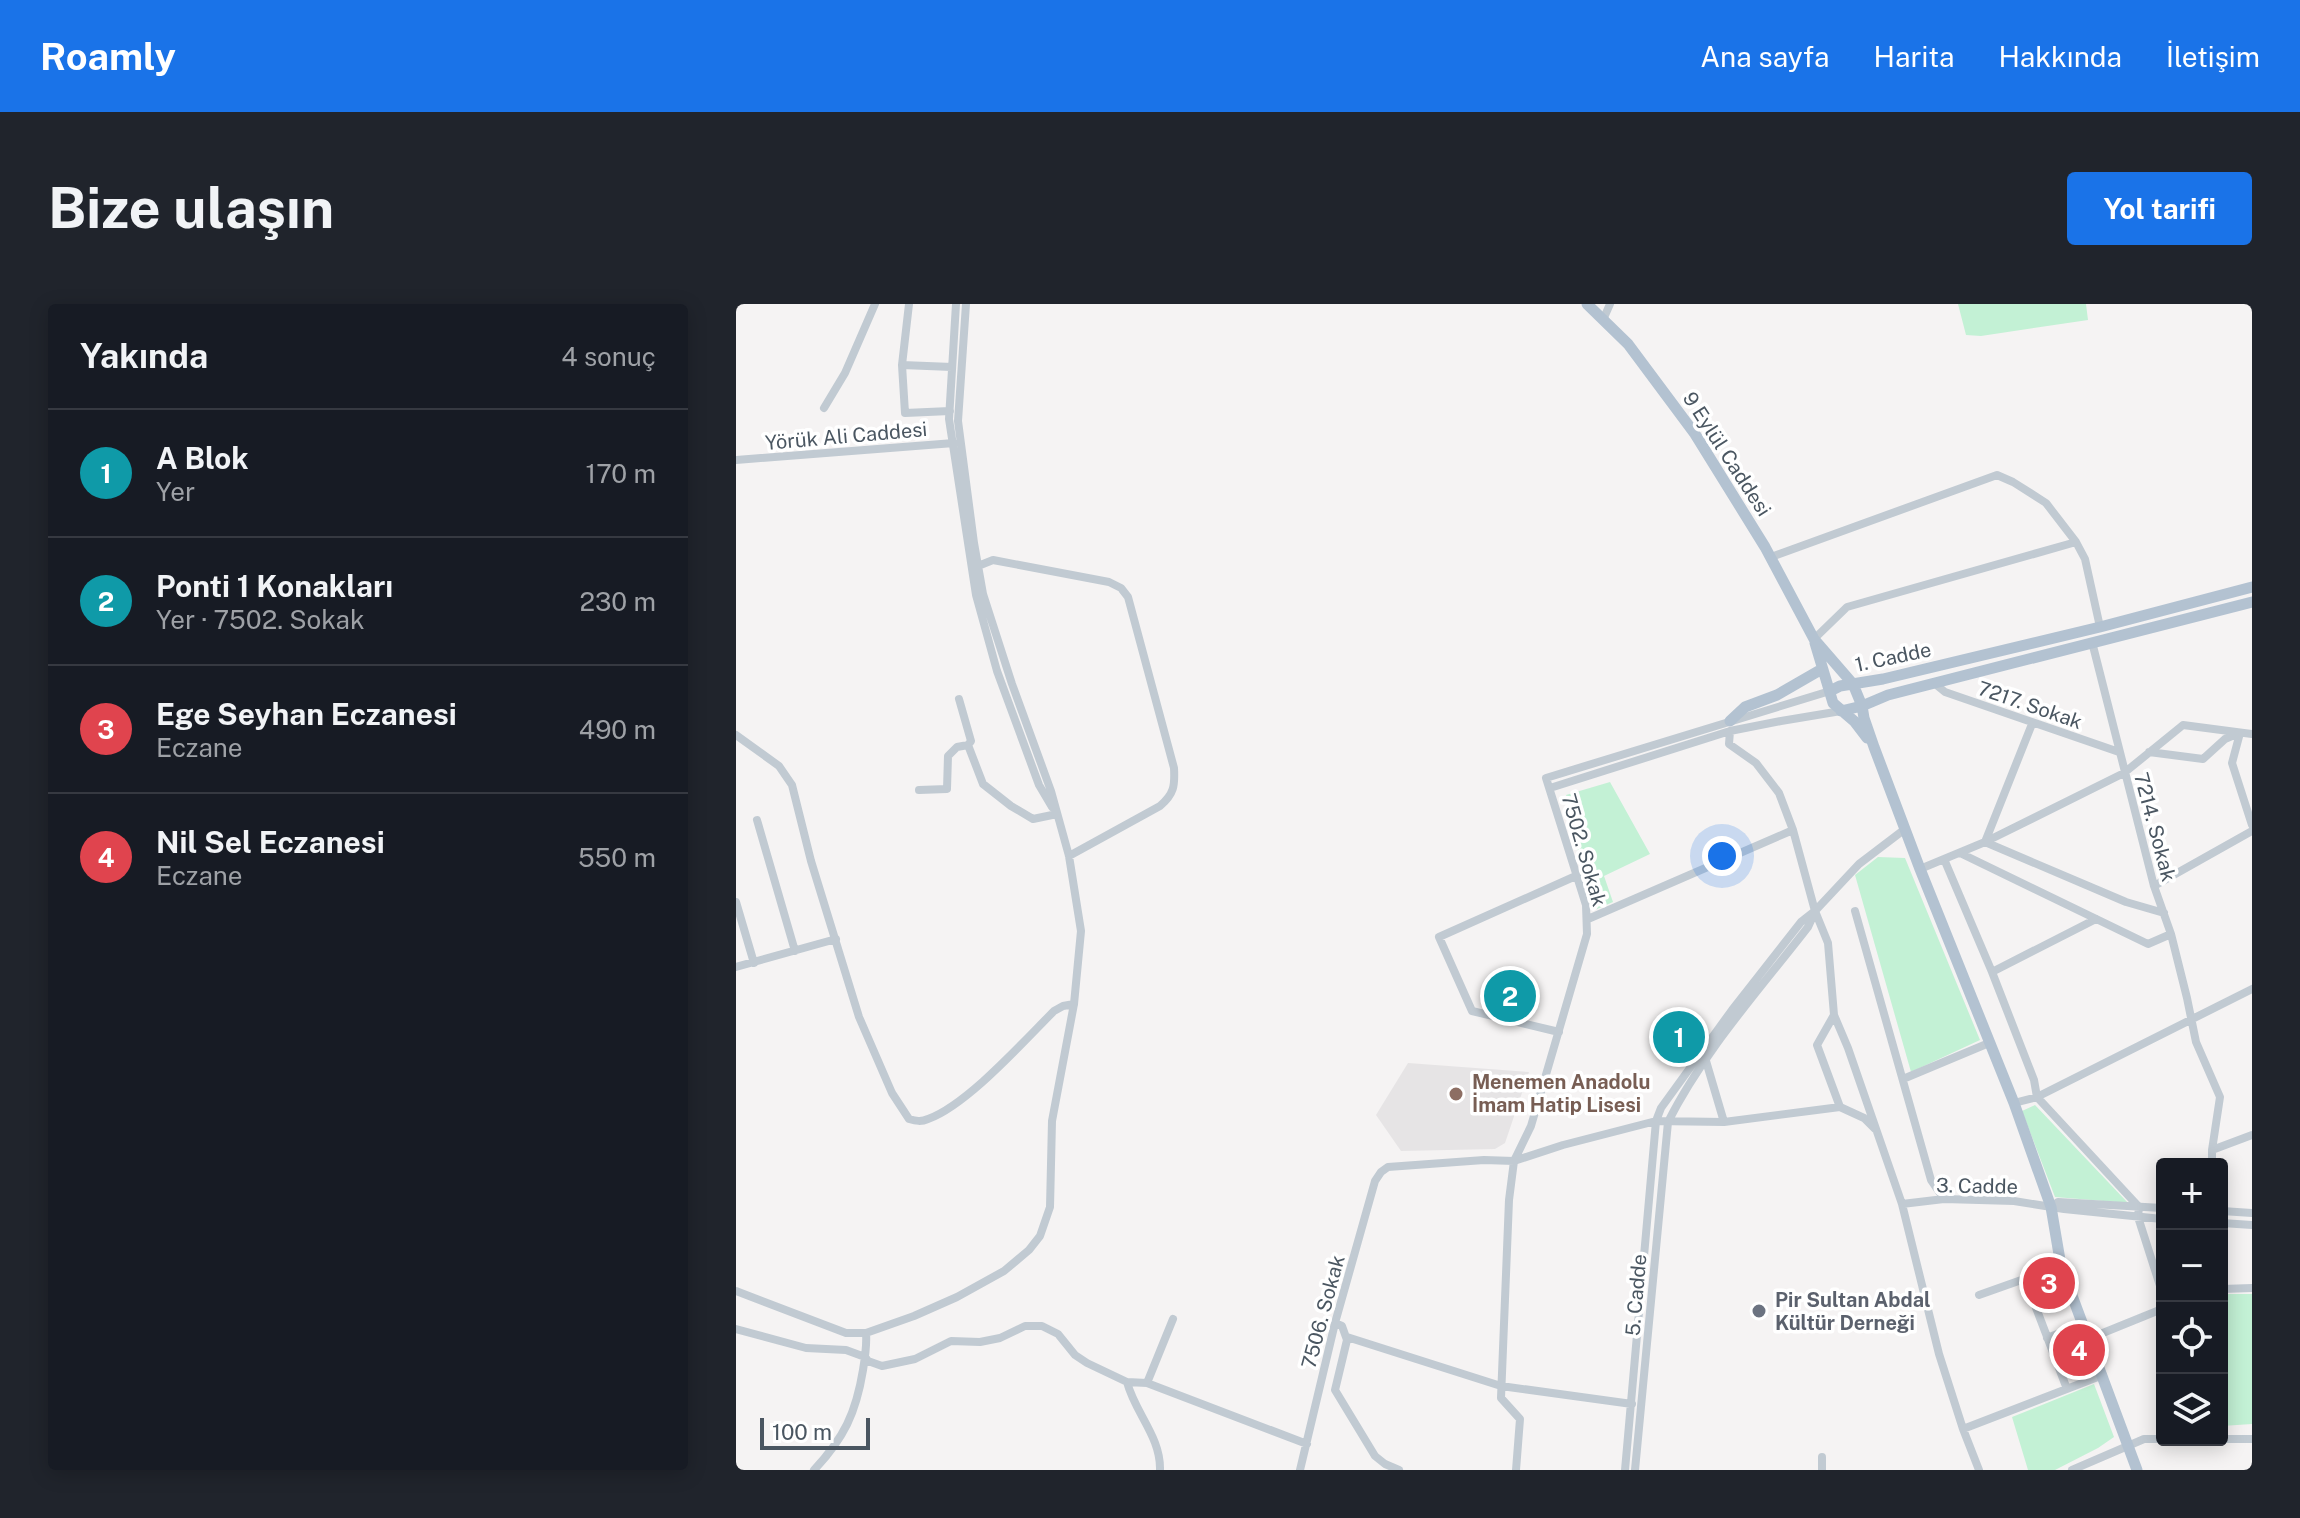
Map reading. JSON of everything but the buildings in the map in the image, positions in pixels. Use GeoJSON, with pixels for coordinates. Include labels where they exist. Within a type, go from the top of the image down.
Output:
{"type":"FeatureCollection","features":[{"type":"Feature","properties":{"kind":"main road","name":"9 Eylül Caddesi"},"geometry":{"type":"LineString","coordinates":[[1587,304],[1628,344],[1695,434],[1771,557],[1814,639],[1833,703],[1854,721],[1874,747]]}},
{"type":"Feature","properties":{"kind":"main road","name":"1. Cadde"},"geometry":{"type":"LineString","coordinates":[[1830,691],[1840,686],[1883,679],[2100,627],[2252,587]]}},
{"type":"Feature","properties":{"kind":"main road","name":"1. Cadde"},"geometry":{"type":"LineString","coordinates":[[1841,711],[1888,695],[2252,602]]}},
{"type":"Feature","properties":{"kind":"main road","name":"9 Eylül Caddesi"},"geometry":{"type":"LineString","coordinates":[[1814,639],[1853,684],[1862,706],[1874,747],[1920,869],[2014,1103],[2051,1207],[2061,1266],[2137,1470]]}},
{"type":"Feature","properties":{"kind":"main road"},"geometry":{"type":"LineString","coordinates":[[1730,726],[1745,707],[1777,695],[1822,669]]}},
{"type":"Feature","properties":{"kind":"street"},"geometry":{"type":"LineString","coordinates":[[824,408],[845,373],[875,304]]}},
{"type":"Feature","properties":{"kind":"street"},"geometry":{"type":"LineString","coordinates":[[909,304],[902,365],[905,413],[950,411]]}},
{"type":"Feature","properties":{"kind":"street"},"geometry":{"type":"LineString","coordinates":[[736,1291],[846,1333],[866,1333],[957,1297],[1004,1271],[1040,1236],[1050,1207],[1052,1121],[1074,1004],[1081,931],[1069,856],[1051,791],[1012,684],[978,566],[950,411],[956,304]]}},
{"type":"Feature","properties":{"kind":"street"},"geometry":{"type":"LineString","coordinates":[[966,304],[956,443],[976,595],[997,671],[1039,785],[1057,814]]}},
{"type":"Feature","properties":{"kind":"street"},"geometry":{"type":"LineString","coordinates":[[1603,320],[1610,304]]}},
{"type":"Feature","properties":{"kind":"street"},"geometry":{"type":"LineString","coordinates":[[902,365],[952,367]]}},
{"type":"Feature","properties":{"kind":"street","name":"Yörük Ali Caddesi"},"geometry":{"type":"LineString","coordinates":[[736,460],[956,443]]}},
{"type":"Feature","properties":{"kind":"street"},"geometry":{"type":"LineString","coordinates":[[1771,557],[1997,475],[2046,503],[2076,542],[2085,559],[2100,627]]}},
{"type":"Feature","properties":{"kind":"street"},"geometry":{"type":"LineString","coordinates":[[1814,639],[1847,607],[2076,542]]}},
{"type":"Feature","properties":{"kind":"street"},"geometry":{"type":"LineString","coordinates":[[978,566],[993,560],[1109,582],[1121,588],[1128,597],[1174,768],[1175,786],[1171,796],[1160,806],[1069,856]]}},
{"type":"Feature","properties":{"kind":"street","name":"7214. Sokak"},"geometry":{"type":"LineString","coordinates":[[2092,642],[2154,886],[2171,934],[2196,1042],[2220,1097],[2212,1158]]}},
{"type":"Feature","properties":{"kind":"street","name":"7217. Sokak"},"geometry":{"type":"LineString","coordinates":[[1934,683],[1945,692],[2119,752]]}},
{"type":"Feature","properties":{"kind":"street","name":"1. Cadde"},"geometry":{"type":"LineString","coordinates":[[1550,788],[1830,691]]}},
{"type":"Feature","properties":{"kind":"street"},"geometry":{"type":"LineString","coordinates":[[959,699],[971,741],[968,745],[983,784],[1033,819],[1057,814]]}},
{"type":"Feature","properties":{"kind":"street","name":"1. Cadde"},"geometry":{"type":"LineString","coordinates":[[1546,778],[1730,726],[1841,711]]}},
{"type":"Feature","properties":{"kind":"street"},"geometry":{"type":"LineString","coordinates":[[1985,842],[2032,724]]}},
{"type":"Feature","properties":{"kind":"street"},"geometry":{"type":"LineString","coordinates":[[1920,869],[1985,842],[2124,773],[2183,725],[2252,734]]}},
{"type":"Feature","properties":{"kind":"street"},"geometry":{"type":"LineString","coordinates":[[1730,726],[1729,744],[1756,763],[1779,793],[1793,830],[1815,911],[1828,943],[1834,1015],[1902,1204],[1939,1354],[1979,1470]]}},
{"type":"Feature","properties":{"kind":"street"},"geometry":{"type":"LineString","coordinates":[[2149,752],[2203,759],[2225,739],[2240,733]]}},
{"type":"Feature","properties":{"kind":"street"},"geometry":{"type":"LineString","coordinates":[[2154,886],[2252,828],[2232,763],[2240,733]]}},
{"type":"Feature","properties":{"kind":"street"},"geometry":{"type":"LineString","coordinates":[[736,735],[779,766],[792,785],[859,1017],[909,1119],[927,1120],[964,1096],[1054,1011],[1074,1004]]}},
{"type":"Feature","properties":{"kind":"street"},"geometry":{"type":"LineString","coordinates":[[919,790],[947,789],[948,756],[957,747],[968,745]]}},
{"type":"Feature","properties":{"kind":"street","name":"7502. Sokak"},"geometry":{"type":"LineString","coordinates":[[1501,1386],[1509,1200],[1514,1161],[1531,1126],[1587,934],[1588,919],[1578,875],[1546,778]]}},
{"type":"Feature","properties":{"kind":"street"},"geometry":{"type":"LineString","coordinates":[[757,820],[795,951]]}},
{"type":"Feature","properties":{"kind":"street"},"geometry":{"type":"LineString","coordinates":[[1625,1470],[1656,1121],[1661,1108],[1801,922],[1859,864],[1905,829]]}},
{"type":"Feature","properties":{"kind":"street"},"geometry":{"type":"LineString","coordinates":[[1588,919],[1793,830]]}},
{"type":"Feature","properties":{"kind":"street"},"geometry":{"type":"LineString","coordinates":[[1985,842],[2126,902],[2164,913]]}},
{"type":"Feature","properties":{"kind":"street"},"geometry":{"type":"LineString","coordinates":[[1960,853],[2148,944],[2171,934]]}},
{"type":"Feature","properties":{"kind":"street"},"geometry":{"type":"LineString","coordinates":[[1944,859],[1992,972],[2034,1080],[2037,1097],[2139,1207],[2138,1217],[2156,1273]]}},
{"type":"Feature","properties":{"kind":"street"},"geometry":{"type":"LineString","coordinates":[[1559,1032],[1472,1011],[1439,937],[1578,875]]}},
{"type":"Feature","properties":{"kind":"street"},"geometry":{"type":"LineString","coordinates":[[736,902],[754,963]]}},
{"type":"Feature","properties":{"kind":"street"},"geometry":{"type":"LineString","coordinates":[[1668,1122],[1706,1061],[1808,927],[1815,911]]}},
{"type":"Feature","properties":{"kind":"street"},"geometry":{"type":"LineString","coordinates":[[1855,911],[1931,1180],[1944,1199]]}},
{"type":"Feature","properties":{"kind":"street"},"geometry":{"type":"LineString","coordinates":[[1992,972],[2096,919]]}},
{"type":"Feature","properties":{"kind":"street"},"geometry":{"type":"LineString","coordinates":[[736,967],[836,939]]}},
{"type":"Feature","properties":{"kind":"street"},"geometry":{"type":"LineString","coordinates":[[2014,1103],[2037,1097],[2252,990]]}},
{"type":"Feature","properties":{"kind":"street"},"geometry":{"type":"LineString","coordinates":[[1834,1015],[1817,1045],[1840,1107]]}},
{"type":"Feature","properties":{"kind":"street"},"geometry":{"type":"LineString","coordinates":[[1903,1079],[1989,1043]]}},
{"type":"Feature","properties":{"kind":"street"},"geometry":{"type":"LineString","coordinates":[[1706,1061],[1724,1122]]}},
{"type":"Feature","properties":{"kind":"street"},"geometry":{"type":"LineString","coordinates":[[1514,1161],[1656,1121],[1724,1122],[1840,1107],[1864,1118],[1875,1129]]}},
{"type":"Feature","properties":{"kind":"street","name":"5. Cadde"},"geometry":{"type":"LineString","coordinates":[[1635,1470],[1668,1122]]}},
{"type":"Feature","properties":{"kind":"street"},"geometry":{"type":"LineString","coordinates":[[2212,1150],[2252,1135]]}},
{"type":"Feature","properties":{"kind":"street","name":"7506. Sokak"},"geometry":{"type":"LineString","coordinates":[[1300,1470],[1335,1323],[1375,1181],[1381,1172],[1388,1167],[1484,1160],[1514,1161]]}},
{"type":"Feature","properties":{"kind":"street","name":"3. Cadde"},"geometry":{"type":"LineString","coordinates":[[1902,1204],[1944,1199],[2014,1201],[2156,1218]]}},
{"type":"Feature","properties":{"kind":"street","name":"3. Cadde"},"geometry":{"type":"LineString","coordinates":[[2051,1207],[2058,1202],[2156,1208]]}},
{"type":"Feature","properties":{"kind":"street"},"geometry":{"type":"LineString","coordinates":[[2228,1211],[2252,1213]]}},
{"type":"Feature","properties":{"kind":"street"},"geometry":{"type":"LineString","coordinates":[[2228,1223],[2252,1225]]}},
{"type":"Feature","properties":{"kind":"street"},"geometry":{"type":"LineString","coordinates":[[1979,1295],[2061,1266]]}},
{"type":"Feature","properties":{"kind":"street"},"geometry":{"type":"LineString","coordinates":[[2025,1279],[2067,1389]]}},
{"type":"Feature","properties":{"kind":"street"},"geometry":{"type":"LineString","coordinates":[[2228,1289],[2252,1288]]}},
{"type":"Feature","properties":{"kind":"street"},"geometry":{"type":"LineString","coordinates":[[2088,1339],[2156,1311]]}},
{"type":"Feature","properties":{"kind":"street"},"geometry":{"type":"LineString","coordinates":[[1147,1383],[1173,1319]]}},
{"type":"Feature","properties":{"kind":"street"},"geometry":{"type":"LineString","coordinates":[[1335,1323],[1342,1326],[1347,1337],[1335,1390],[1375,1456],[1387,1468],[1399,1470]]}},
{"type":"Feature","properties":{"kind":"street"},"geometry":{"type":"LineString","coordinates":[[2047,1338],[2083,1324]]}},
{"type":"Feature","properties":{"kind":"street"},"geometry":{"type":"LineString","coordinates":[[866,1351],[868,1361],[882,1366],[915,1359],[951,1341],[980,1342],[1000,1338],[1025,1326],[1042,1326],[1058,1334],[1075,1355],[1087,1363],[1127,1382],[1147,1383],[1307,1444]]}},
{"type":"Feature","properties":{"kind":"street"},"geometry":{"type":"LineString","coordinates":[[736,1329],[806,1348],[866,1351]]}},
{"type":"Feature","properties":{"kind":"street"},"geometry":{"type":"LineString","coordinates":[[814,1470],[835,1449],[857,1404],[866,1333]]}},
{"type":"Feature","properties":{"kind":"street"},"geometry":{"type":"LineString","coordinates":[[1347,1337],[1501,1386],[1632,1404]]}},
{"type":"Feature","properties":{"kind":"street"},"geometry":{"type":"LineString","coordinates":[[1963,1429],[2103,1375]]}},
{"type":"Feature","properties":{"kind":"street"},"geometry":{"type":"LineString","coordinates":[[1127,1382],[1131,1397],[1157,1447],[1160,1470]]}},
{"type":"Feature","properties":{"kind":"street"},"geometry":{"type":"LineString","coordinates":[[1501,1386],[1501,1398],[1520,1419],[1516,1470]]}},
{"type":"Feature","properties":{"kind":"street"},"geometry":{"type":"LineString","coordinates":[[2072,1470],[2144,1439],[2156,1439]]}},
{"type":"Feature","properties":{"kind":"street"},"geometry":{"type":"LineString","coordinates":[[2228,1439],[2252,1439]]}},
{"type":"Feature","properties":{"kind":"street"},"geometry":{"type":"LineString","coordinates":[[1822,1457],[1822,1470]]}},
{"type":"Feature","properties":{"kind":"shaded area","name":"Menemen Anadolu İmam Hatip Lisesi"},"geometry":{"type":"Polygon","coordinates":[[[1408,1063],[1529,1072],[1505,1143],[1495,1149],[1401,1151],[1376,1115],[1408,1063]]]}},
{"type":"Feature","properties":{"kind":"green space"},"geometry":{"type":"Polygon","coordinates":[[[1958,304],[2086,304],[2088,320],[1981,336],[1966,335],[1958,304]]]}},
{"type":"Feature","properties":{"kind":"green space"},"geometry":{"type":"Polygon","coordinates":[[[1610,782],[1650,854],[1604,876],[1613,902],[1597,909],[1579,856],[1566,795],[1610,782]]]}},
{"type":"Feature","properties":{"kind":"green space"},"geometry":{"type":"Polygon","coordinates":[[[1878,857],[1905,858],[1980,1040],[1911,1072],[1855,875],[1878,857]]]}},
{"type":"Feature","properties":{"kind":"green space"},"geometry":{"type":"Polygon","coordinates":[[[2035,1105],[2128,1203],[2055,1197],[2022,1111],[2035,1105]]]}},
{"type":"Feature","properties":{"kind":"green space"},"geometry":{"type":"Polygon","coordinates":[[[2228,1294],[2252,1294],[2252,1424],[2228,1426],[2228,1294]]]}},
{"type":"Feature","properties":{"kind":"green space"},"geometry":{"type":"Polygon","coordinates":[[[2094,1384],[2114,1437],[2055,1470],[2028,1470],[2012,1417],[2094,1384]]]}},
{"type":"Feature","properties":{"kind":"place","name":"Ponti 1 Konakları"},"geometry":{"type":"Point","coordinates":[1510,996]}},
{"type":"Feature","properties":{"kind":"place","name":"A Blok"},"geometry":{"type":"Point","coordinates":[1679,1037]}},
{"type":"Feature","properties":{"kind":"place","name":"Menemen Anadolu İmam Hatip Lisesi"},"geometry":{"type":"Point","coordinates":[1456,1094]}},
{"type":"Feature","properties":{"kind":"place","name":"Ege Seyhan Eczanesi"},"geometry":{"type":"Point","coordinates":[2049,1283]}},
{"type":"Feature","properties":{"kind":"place","name":"Pir Sultan Abdal Kültür Derneği"},"geometry":{"type":"Point","coordinates":[1759,1311]}},
{"type":"Feature","properties":{"kind":"place","name":"Nil Sel Eczanesi"},"geometry":{"type":"Point","coordinates":[2079,1350]}}]}
